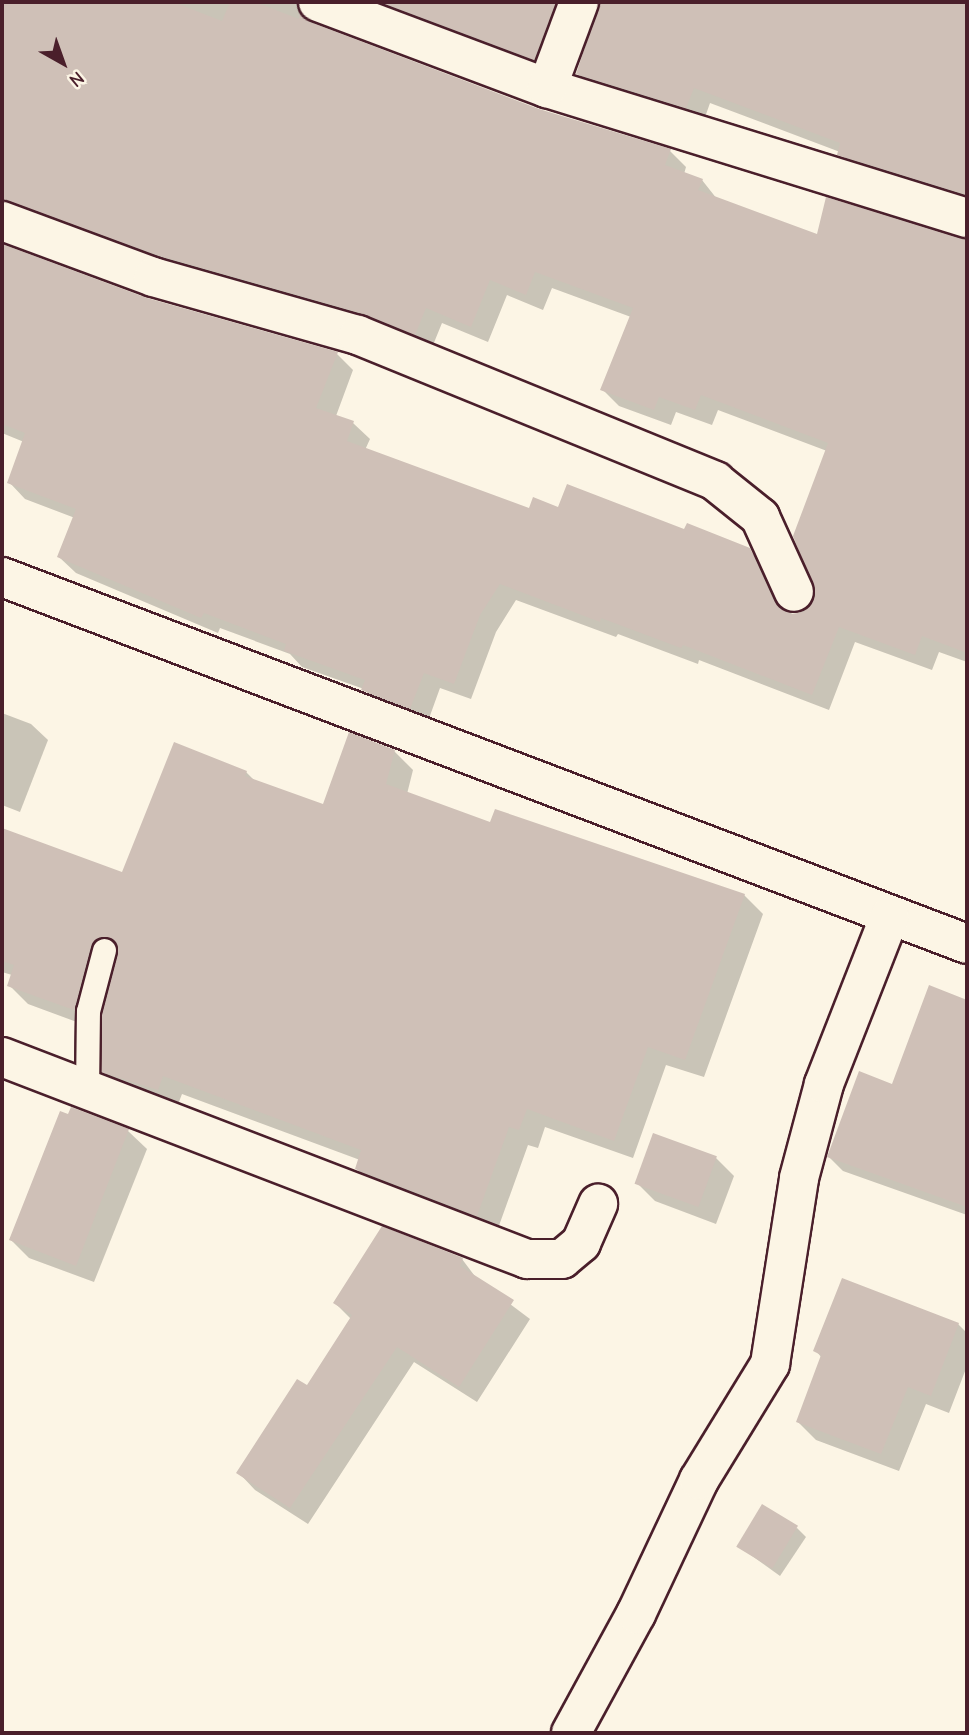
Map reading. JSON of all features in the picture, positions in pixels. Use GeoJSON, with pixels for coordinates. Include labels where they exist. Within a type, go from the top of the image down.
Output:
{"type":"FeatureCollection","features":[{"type":"Feature","properties":{"kind":"street"},"geometry":{"type":"LineString","coordinates":[[318,2],[547,88],[967,218]]}},
{"type":"Feature","properties":{"kind":"street"},"geometry":{"type":"LineString","coordinates":[[547,88],[579,2]]}},
{"type":"Feature","properties":{"kind":"street"},"geometry":{"type":"LineString","coordinates":[[2,221],[153,277],[358,335],[715,481],[760,517],[794,592]]}},
{"type":"Feature","properties":{"kind":"street"},"geometry":{"type":"LineString","coordinates":[[2,577],[967,944]]}},
{"type":"Feature","properties":{"kind":"street"},"geometry":{"type":"LineString","coordinates":[[571,1733],[636,1614],[699,1480],[770,1364],[799,1178],[824,1084],[890,916]]}},
{"type":"Feature","properties":{"kind":"street"},"geometry":{"type":"LineString","coordinates":[[2,1057],[527,1259],[562,1259],[581,1243],[598,1204]]}},
{"type":"Feature","properties":{"kind":"lane"},"geometry":{"type":"LineString","coordinates":[[87,1091],[88,1011],[103,950]]}},
{"type":"Feature","properties":{"kind":"building"},"geometry":{"type":"Polygon","coordinates":[[[2,2],[173,2],[222,21],[230,2],[255,2],[299,19],[300,13],[310,22],[539,109],[671,149],[665,165],[703,179],[698,190],[817,234],[826,197],[967,239],[967,653],[922,636],[915,655],[839,627],[812,695],[683,645],[681,648],[601,618],[600,622],[500,584],[480,615],[454,684],[424,673],[410,709],[361,690],[365,680],[284,651],[286,644],[204,613],[201,618],[57,557],[76,509],[7,483],[25,433],[2,424],[2,244],[147,298],[338,352],[316,408],[354,421],[347,441],[529,508],[533,497],[558,507],[567,484],[684,529],[687,523],[750,548],[774,601],[791,614],[804,612],[816,595],[793,536],[828,443],[701,395],[695,410],[659,397],[654,410],[600,390],[633,308],[535,272],[526,295],[490,280],[471,327],[426,308],[415,335],[364,314],[160,256],[2,200],[2,2]]]}},
{"type":"Feature","properties":{"kind":"building"},"geometry":{"type":"Polygon","coordinates":[[[380,2],[556,2],[534,60],[380,2]]]}},
{"type":"Feature","properties":{"kind":"building"},"geometry":{"type":"Polygon","coordinates":[[[600,2],[967,2],[967,195],[837,155],[840,143],[694,88],[686,108],[576,74],[600,2]]]}},
{"type":"Feature","properties":{"kind":"building"},"geometry":{"type":"Polygon","coordinates":[[[349,732],[395,750],[386,784],[490,822],[495,809],[745,894],[685,1060],[648,1047],[614,1141],[527,1109],[519,1130],[509,1127],[477,1216],[355,1169],[361,1150],[163,1076],[158,1090],[101,1072],[102,1013],[118,953],[108,937],[100,937],[91,946],[74,1010],[7,986],[14,965],[2,961],[2,828],[122,872],[174,742],[247,771],[245,776],[323,804],[349,732]]]}},
{"type":"Feature","properties":{"kind":"building"},"geometry":{"type":"Polygon","coordinates":[[[929,985],[967,1000],[967,1207],[827,1157],[859,1071],[892,1084],[929,985]]]}},
{"type":"Feature","properties":{"kind":"building"},"geometry":{"type":"Polygon","coordinates":[[[71,1107],[129,1129],[76,1266],[9,1240],[60,1111],[68,1114],[71,1107]]]}},
{"type":"Feature","properties":{"kind":"building"},"geometry":{"type":"Polygon","coordinates":[[[653,1133],[717,1156],[698,1207],[635,1184],[653,1133]]]}},
{"type":"Feature","properties":{"kind":"building"},"geometry":{"type":"Polygon","coordinates":[[[382,1226],[463,1258],[460,1266],[514,1300],[459,1387],[397,1347],[290,1508],[236,1473],[297,1379],[307,1385],[352,1315],[333,1303],[382,1226]]]}},
{"type":"Feature","properties":{"kind":"building"},"geometry":{"type":"Polygon","coordinates":[[[842,1278],[959,1323],[931,1396],[908,1387],[881,1454],[796,1422],[821,1355],[813,1351],[842,1278]]]}},
{"type":"Feature","properties":{"kind":"building"},"geometry":{"type":"Polygon","coordinates":[[[762,1504],[798,1526],[772,1568],[736,1547],[762,1504]]]}}]}
